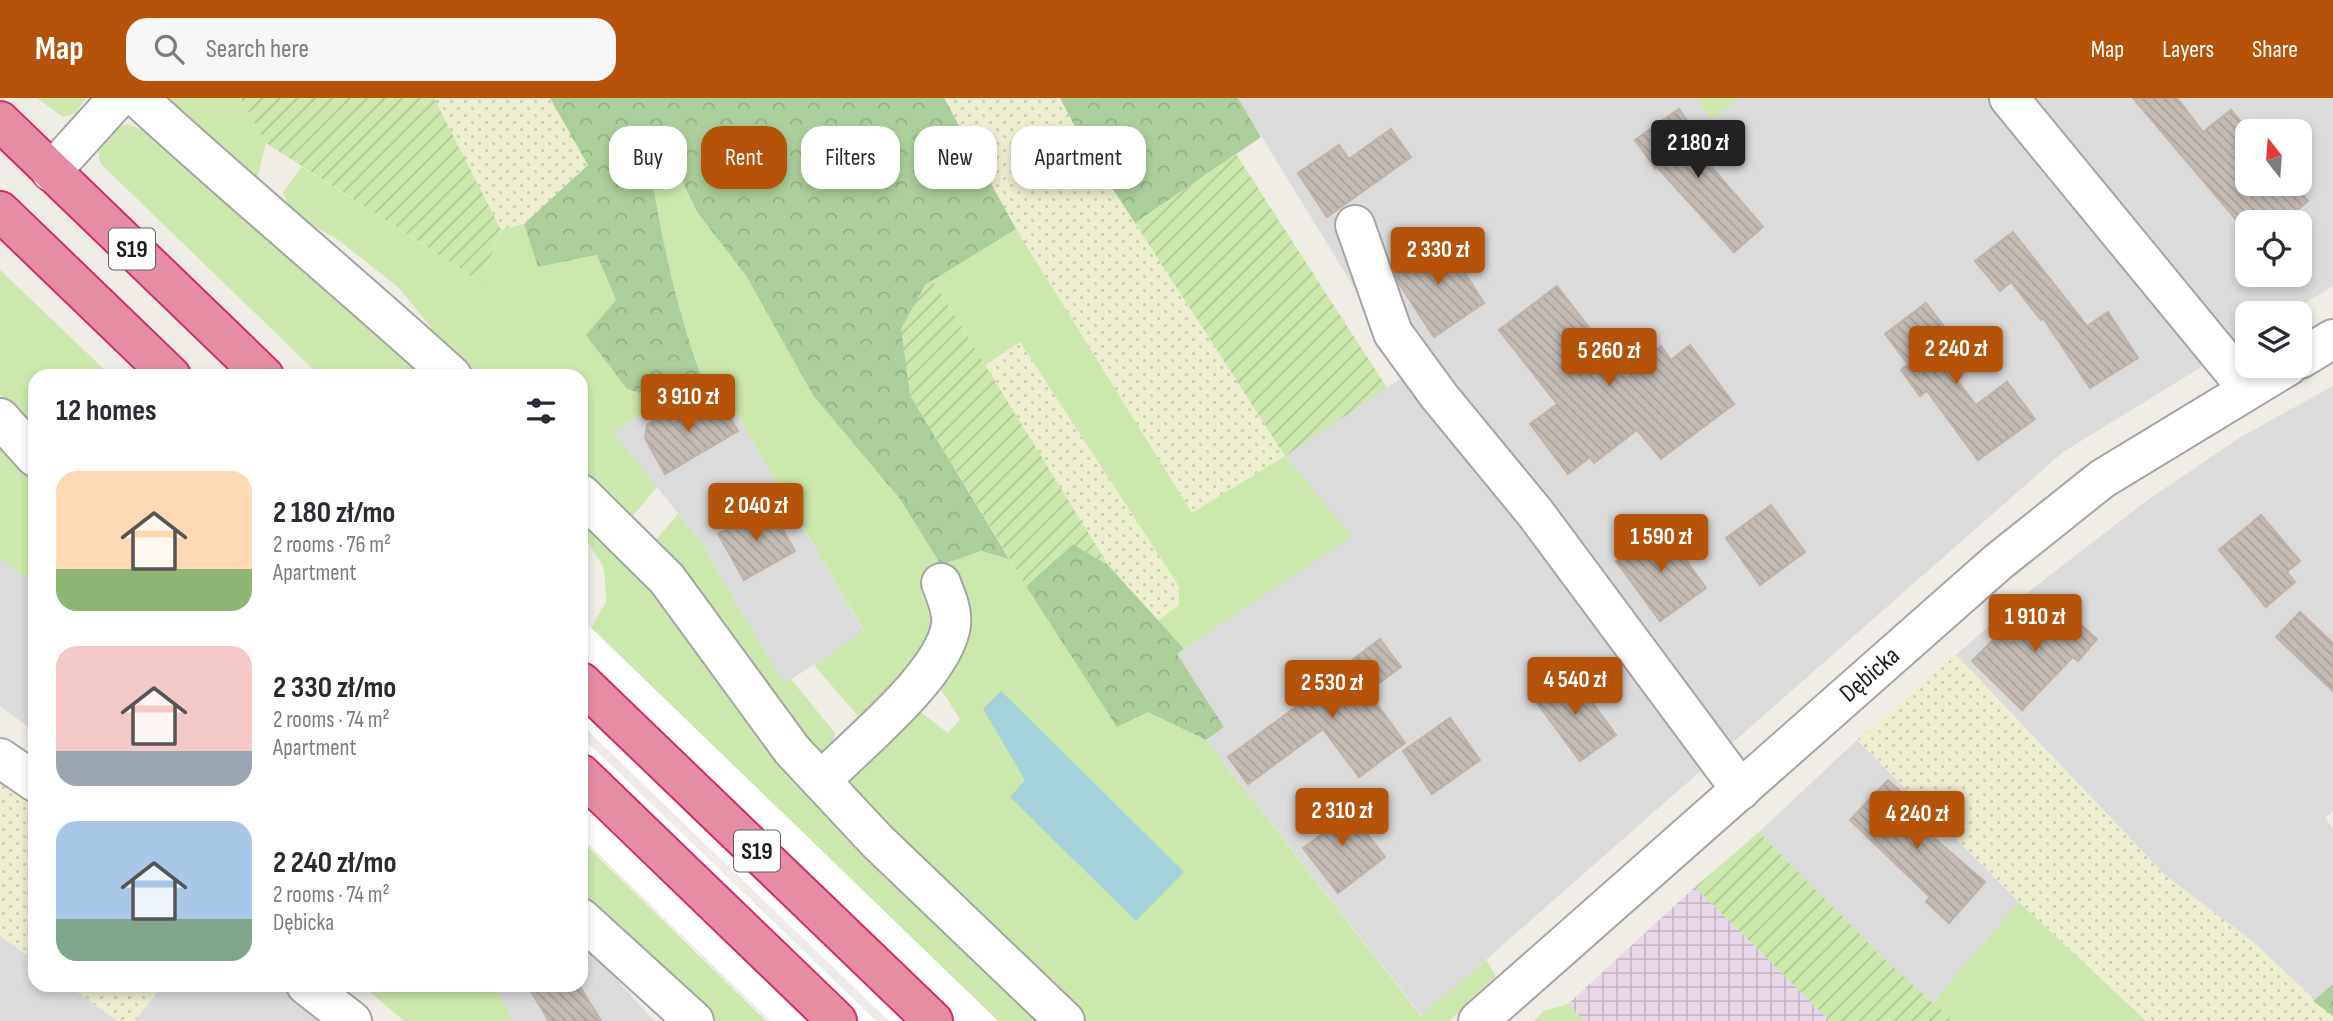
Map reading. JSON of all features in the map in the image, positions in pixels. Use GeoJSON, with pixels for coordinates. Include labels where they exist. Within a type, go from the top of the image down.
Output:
{"type":"FeatureCollection","features":[{"type":"Feature","properties":{"kind":"highway","name":"S19"},"geometry":{"type":"LineString","coordinates":[[0,121],[257,369]]}},
{"type":"Feature","properties":{"kind":"highway","name":"S19"},"geometry":{"type":"LineString","coordinates":[[0,211],[164,369]]}},
{"type":"Feature","properties":{"kind":"highway","name":"S19"},"geometry":{"type":"LineString","coordinates":[[588,689],[933,1021]]}},
{"type":"Feature","properties":{"kind":"highway","name":"S19"},"geometry":{"type":"LineString","coordinates":[[588,781],[837,1021]]}},
{"type":"Feature","properties":{"kind":"street"},"geometry":{"type":"LineString","coordinates":[[51,172],[118,98]]}},
{"type":"Feature","properties":{"kind":"street"},"geometry":{"type":"LineString","coordinates":[[138,98],[254,204],[372,303],[444,369]]}},
{"type":"Feature","properties":{"kind":"street"},"geometry":{"type":"LineString","coordinates":[[2009,98],[2248,389]]}},
{"type":"Feature","properties":{"kind":"street"},"geometry":{"type":"LineString","coordinates":[[1355,225],[1394,333],[1440,396],[1535,514],[1741,790]]}},
{"type":"Feature","properties":{"kind":"street"},"geometry":{"type":"LineString","coordinates":[[2312,352],[2333,340]]}},
{"type":"Feature","properties":{"kind":"street","name":"Dębicka"},"geometry":{"type":"LineString","coordinates":[[1478,1021],[1998,562],[2102,479],[2267,378]]}},
{"type":"Feature","properties":{"kind":"street"},"geometry":{"type":"LineString","coordinates":[[0,418],[28,449]]}},
{"type":"Feature","properties":{"kind":"street"},"geometry":{"type":"LineString","coordinates":[[588,501],[667,579],[792,750],[877,841],[1065,1021]]}},
{"type":"Feature","properties":{"kind":"street"},"geometry":{"type":"LineString","coordinates":[[821,781],[928,675],[943,652],[952,623],[941,583]]}},
{"type":"Feature","properties":{"kind":"street"},"geometry":{"type":"LineString","coordinates":[[0,758],[28,777]]}},
{"type":"Feature","properties":{"kind":"street"},"geometry":{"type":"LineString","coordinates":[[588,924],[627,956],[694,1021]]}},
{"type":"Feature","properties":{"kind":"street"},"geometry":{"type":"LineString","coordinates":[[315,992],[352,1021]]}},
{"type":"Feature","properties":{"kind":"shaded area"},"geometry":{"type":"Polygon","coordinates":[[[1238,98],[1696,98],[1712,119],[1741,98],[2333,98],[2333,286],[2309,301],[2235,301],[2235,346],[2063,452],[1422,1016],[1206,740],[1224,727],[1177,654],[1351,536],[1285,456],[1407,374],[1238,98]]]}},
{"type":"Feature","properties":{"kind":"shaded area"},"geometry":{"type":"Polygon","coordinates":[[[713,373],[864,632],[784,684],[698,538],[613,432],[713,373]]]}},
{"type":"Feature","properties":{"kind":"shaded area"},"geometry":{"type":"Polygon","coordinates":[[[2333,386],[2333,811],[2325,818],[2333,828],[2333,984],[2313,1001],[2253,942],[2166,876],[1956,655],[2028,592],[2149,499],[2241,437],[2333,386]]]}},
{"type":"Feature","properties":{"kind":"shaded area"},"geometry":{"type":"Polygon","coordinates":[[[0,559],[28,578],[28,727],[0,706],[0,559]]]}},
{"type":"Feature","properties":{"kind":"shaded area"},"geometry":{"type":"Polygon","coordinates":[[[1857,740],[2019,902],[1933,1003],[1880,955],[1759,832],[1857,740]]]}},
{"type":"Feature","properties":{"kind":"shaded area"},"geometry":{"type":"Polygon","coordinates":[[[1695,887],[1830,1021],[1584,1021],[1568,1004],[1695,887]]]}},
{"type":"Feature","properties":{"kind":"shaded area"},"geometry":{"type":"Polygon","coordinates":[[[0,936],[28,956],[28,992],[78,992],[117,1021],[0,1021],[0,936]]]}},
{"type":"Feature","properties":{"kind":"shaded area"},"geometry":{"type":"Polygon","coordinates":[[[588,948],[654,1021],[513,1021],[498,992],[588,992],[588,948]]]}},
{"type":"Feature","properties":{"kind":"shaded area"},"geometry":{"type":"Polygon","coordinates":[[[158,992],[299,992],[335,1021],[135,1021],[158,992]]]}},
{"type":"Feature","properties":{"kind":"green space"},"geometry":{"type":"Polygon","coordinates":[[[37,98],[86,98],[75,113],[63,117],[37,98]]]}},
{"type":"Feature","properties":{"kind":"green space"},"geometry":{"type":"Polygon","coordinates":[[[163,98],[240,98],[266,143],[257,179],[163,98]]]}},
{"type":"Feature","properties":{"kind":"green space"},"geometry":{"type":"Polygon","coordinates":[[[240,98],[434,98],[501,230],[481,282],[266,143],[240,98]]]}},
{"type":"Feature","properties":{"kind":"green space"},"geometry":{"type":"Polygon","coordinates":[[[434,98],[550,98],[588,165],[524,224],[501,230],[434,98]]]}},
{"type":"Feature","properties":{"kind":"green space"},"geometry":{"type":"Polygon","coordinates":[[[550,98],[944,98],[959,126],[914,126],[914,189],[994,189],[1016,229],[925,285],[910,395],[1009,559],[981,551],[941,565],[900,499],[813,395],[747,277],[697,212],[686,189],[687,126],[609,126],[609,189],[654,189],[676,294],[702,379],[664,401],[627,389],[586,335],[616,300],[597,255],[538,267],[524,224],[588,165],[550,98]]]}},
{"type":"Feature","properties":{"kind":"green space"},"geometry":{"type":"Polygon","coordinates":[[[944,98],[1060,98],[1075,126],[1011,126],[1011,189],[1113,189],[1285,456],[1192,513],[994,189],[997,189],[997,126],[959,126],[944,98]]]}},
{"type":"Feature","properties":{"kind":"green space"},"geometry":{"type":"Polygon","coordinates":[[[1060,98],[1238,98],[1261,137],[1135,223],[1113,189],[1146,189],[1146,126],[1075,126],[1060,98]]]}},
{"type":"Feature","properties":{"kind":"green space"},"geometry":{"type":"Polygon","coordinates":[[[1696,98],[1741,98],[1712,119],[1696,98]]]}},
{"type":"Feature","properties":{"kind":"green space"},"geometry":{"type":"Polygon","coordinates":[[[126,124],[166,138],[422,369],[313,369],[100,163],[98,149],[106,135],[126,124]]]}},
{"type":"Feature","properties":{"kind":"green space"},"geometry":{"type":"Polygon","coordinates":[[[1236,154],[1387,388],[1285,456],[1135,223],[1236,154]]]}},
{"type":"Feature","properties":{"kind":"green space"},"geometry":{"type":"Polygon","coordinates":[[[302,167],[481,282],[501,230],[524,224],[539,267],[597,255],[616,300],[627,389],[664,401],[613,432],[657,487],[633,516],[588,474],[588,369],[466,369],[446,352],[429,325],[399,288],[337,239],[291,213],[283,192],[302,167]]]}},
{"type":"Feature","properties":{"kind":"green space"},"geometry":{"type":"Polygon","coordinates":[[[654,189],[686,189],[697,212],[747,277],[900,499],[941,565],[981,551],[1009,559],[1117,726],[1148,712],[1206,740],[1421,1016],[1486,960],[1496,976],[1450,1021],[1086,1021],[857,800],[845,774],[918,710],[948,733],[960,719],[936,682],[936,618],[933,649],[881,706],[858,716],[814,665],[864,631],[713,373],[702,379],[676,294],[654,189]]]}},
{"type":"Feature","properties":{"kind":"green space"},"geometry":{"type":"Polygon","coordinates":[[[1016,229],[1192,513],[1285,456],[1352,536],[1184,649],[1158,621],[1179,605],[1179,586],[1020,342],[985,365],[933,280],[1016,229]]]}},
{"type":"Feature","properties":{"kind":"green space"},"geometry":{"type":"Polygon","coordinates":[[[0,270],[104,369],[28,369],[28,427],[0,394],[0,270]]]}},
{"type":"Feature","properties":{"kind":"green space"},"geometry":{"type":"Polygon","coordinates":[[[933,280],[1108,565],[1073,544],[1026,586],[910,395],[901,329],[925,285],[933,280]]]}},
{"type":"Feature","properties":{"kind":"green space"},"geometry":{"type":"Polygon","coordinates":[[[1020,342],[1179,586],[1179,605],[1158,621],[1108,565],[985,365],[1020,342]]]}},
{"type":"Feature","properties":{"kind":"green space"},"geometry":{"type":"Polygon","coordinates":[[[0,439],[28,469],[28,578],[0,559],[0,439]]]}},
{"type":"Feature","properties":{"kind":"green space"},"geometry":{"type":"Polygon","coordinates":[[[678,514],[698,538],[784,684],[791,679],[835,733],[831,748],[812,754],[655,541],[678,514]]]}},
{"type":"Feature","properties":{"kind":"green space"},"geometry":{"type":"Polygon","coordinates":[[[588,521],[1043,1021],[998,1021],[591,628],[606,602],[603,566],[588,543],[588,521]]]}},
{"type":"Feature","properties":{"kind":"green space"},"geometry":{"type":"Polygon","coordinates":[[[1073,544],[1108,565],[1184,649],[1177,654],[1224,727],[1206,740],[1148,712],[1117,727],[1026,586],[1073,544]]]}},
{"type":"Feature","properties":{"kind":"green space"},"geometry":{"type":"Polygon","coordinates":[[[1956,655],[2166,876],[2253,942],[2333,1016],[2333,1021],[2146,1021],[2019,902],[1857,740],[1956,655]]]}},
{"type":"Feature","properties":{"kind":"green space"},"geometry":{"type":"Polygon","coordinates":[[[0,765],[28,785],[28,956],[0,936],[0,765]]]}},
{"type":"Feature","properties":{"kind":"green space"},"geometry":{"type":"Polygon","coordinates":[[[1759,832],[1880,955],[1953,1021],[1830,1021],[1695,887],[1759,832]]]}},
{"type":"Feature","properties":{"kind":"green space"},"geometry":{"type":"Polygon","coordinates":[[[588,848],[766,1021],[712,1021],[588,912],[588,848]]]}},
{"type":"Feature","properties":{"kind":"green space"},"geometry":{"type":"Polygon","coordinates":[[[2019,902],[2146,1021],[1953,1021],[1933,1003],[2019,902]]]}},
{"type":"Feature","properties":{"kind":"green space"},"geometry":{"type":"Polygon","coordinates":[[[2333,984],[2333,1016],[2313,1001],[2333,984]]]}},
{"type":"Feature","properties":{"kind":"green space"},"geometry":{"type":"Polygon","coordinates":[[[78,992],[157,992],[135,1021],[117,1021],[78,992]]]}},
{"type":"Feature","properties":{"kind":"green space"},"geometry":{"type":"Polygon","coordinates":[[[370,992],[498,992],[513,1021],[404,1021],[370,992]]]}},
{"type":"Feature","properties":{"kind":"green space"},"geometry":{"type":"Polygon","coordinates":[[[1568,1004],[1584,1021],[1534,1021],[1544,1011],[1568,1004]]]}},
{"type":"Feature","properties":{"kind":"water"},"geometry":{"type":"Polygon","coordinates":[[[1001,691],[1184,872],[1136,921],[1010,797],[1025,780],[983,709],[1001,691]]]}},
{"type":"Feature","properties":{"kind":"pier"},"geometry":{"type":"Polygon","coordinates":[[[588,625],[998,1021],[889,1021],[588,731],[588,625]]]}},
{"type":"Feature","properties":{"kind":"pier"},"geometry":{"type":"Polygon","coordinates":[[[588,743],[876,1021],[771,1021],[588,844],[588,743]]]}},
{"type":"Feature","properties":{"kind":"building"},"geometry":{"type":"Polygon","coordinates":[[[2133,98],[2177,98],[2203,132],[2231,110],[2239,119],[2235,119],[2235,196],[2304,196],[2308,201],[2298,210],[2235,210],[2235,218],[2133,98]]]}},
{"type":"Feature","properties":{"kind":"building"},"geometry":{"type":"Polygon","coordinates":[[[1679,109],[1699,138],[1691,143],[1763,227],[1734,252],[1657,167],[1655,168],[1635,140],[1679,109]]]}},
{"type":"Feature","properties":{"kind":"building"},"geometry":{"type":"Polygon","coordinates":[[[1391,129],[1411,157],[1327,217],[1298,173],[1339,145],[1349,159],[1391,129]]]}},
{"type":"Feature","properties":{"kind":"building"},"geometry":{"type":"Polygon","coordinates":[[[2013,232],[2087,326],[2108,312],[2138,358],[2090,388],[2043,318],[2041,320],[2011,282],[2000,291],[1975,261],[2013,232]]]}},
{"type":"Feature","properties":{"kind":"building"},"geometry":{"type":"Polygon","coordinates":[[[1442,238],[1484,303],[1434,337],[1398,282],[1394,270],[1442,238]]]}},
{"type":"Feature","properties":{"kind":"building"},"geometry":{"type":"Polygon","coordinates":[[[1557,286],[1624,373],[1661,346],[1671,360],[1690,345],[1734,404],[1661,459],[1637,430],[1594,463],[1590,457],[1568,474],[1530,424],[1557,404],[1499,330],[1557,286]]]}},
{"type":"Feature","properties":{"kind":"building"},"geometry":{"type":"Polygon","coordinates":[[[1926,303],[1953,338],[1935,351],[1976,405],[2007,382],[2035,419],[1978,460],[1927,391],[1920,396],[1901,370],[1908,364],[1885,334],[1926,303]]]}},
{"type":"Feature","properties":{"kind":"building"},"geometry":{"type":"Polygon","coordinates":[[[717,397],[738,431],[665,474],[645,438],[647,425],[667,412],[673,423],[717,397]]]}},
{"type":"Feature","properties":{"kind":"building"},"geometry":{"type":"Polygon","coordinates":[[[769,505],[795,551],[744,580],[718,534],[769,505]]]}},
{"type":"Feature","properties":{"kind":"building"},"geometry":{"type":"Polygon","coordinates":[[[1771,505],[1805,552],[1760,585],[1726,538],[1771,505]]]}},
{"type":"Feature","properties":{"kind":"building"},"geometry":{"type":"Polygon","coordinates":[[[2261,515],[2300,561],[2287,572],[2295,582],[2266,607],[2219,550],[2261,515]]]}},
{"type":"Feature","properties":{"kind":"building"},"geometry":{"type":"Polygon","coordinates":[[[1662,527],[1706,588],[1660,621],[1616,561],[1662,527]]]}},
{"type":"Feature","properties":{"kind":"building"},"geometry":{"type":"Polygon","coordinates":[[[2053,600],[2097,639],[2078,661],[2073,657],[2022,710],[1972,661],[2000,633],[2010,643],[2053,600]]]}},
{"type":"Feature","properties":{"kind":"building"},"geometry":{"type":"Polygon","coordinates":[[[2300,612],[2333,643],[2333,691],[2276,637],[2300,612]]]}},
{"type":"Feature","properties":{"kind":"building"},"geometry":{"type":"Polygon","coordinates":[[[1380,639],[1401,667],[1368,691],[1405,743],[1359,777],[1323,729],[1248,784],[1228,757],[1327,684],[1324,681],[1380,639]]]}},
{"type":"Feature","properties":{"kind":"building"},"geometry":{"type":"Polygon","coordinates":[[[1570,672],[1616,735],[1580,761],[1534,699],[1570,672]]]}},
{"type":"Feature","properties":{"kind":"building"},"geometry":{"type":"Polygon","coordinates":[[[1450,718],[1480,760],[1432,794],[1403,751],[1450,718]]]}},
{"type":"Feature","properties":{"kind":"building"},"geometry":{"type":"Polygon","coordinates":[[[1888,780],[1926,815],[1918,824],[1985,882],[1949,923],[1926,902],[1930,897],[1850,820],[1888,780]]]}},
{"type":"Feature","properties":{"kind":"building"},"geometry":{"type":"Polygon","coordinates":[[[1341,800],[1385,857],[1338,893],[1303,848],[1322,834],[1313,822],[1341,800]]]}},
{"type":"Feature","properties":{"kind":"building"},"geometry":{"type":"Polygon","coordinates":[[[531,992],[583,992],[601,1021],[549,1021],[531,992]]]}}]}
